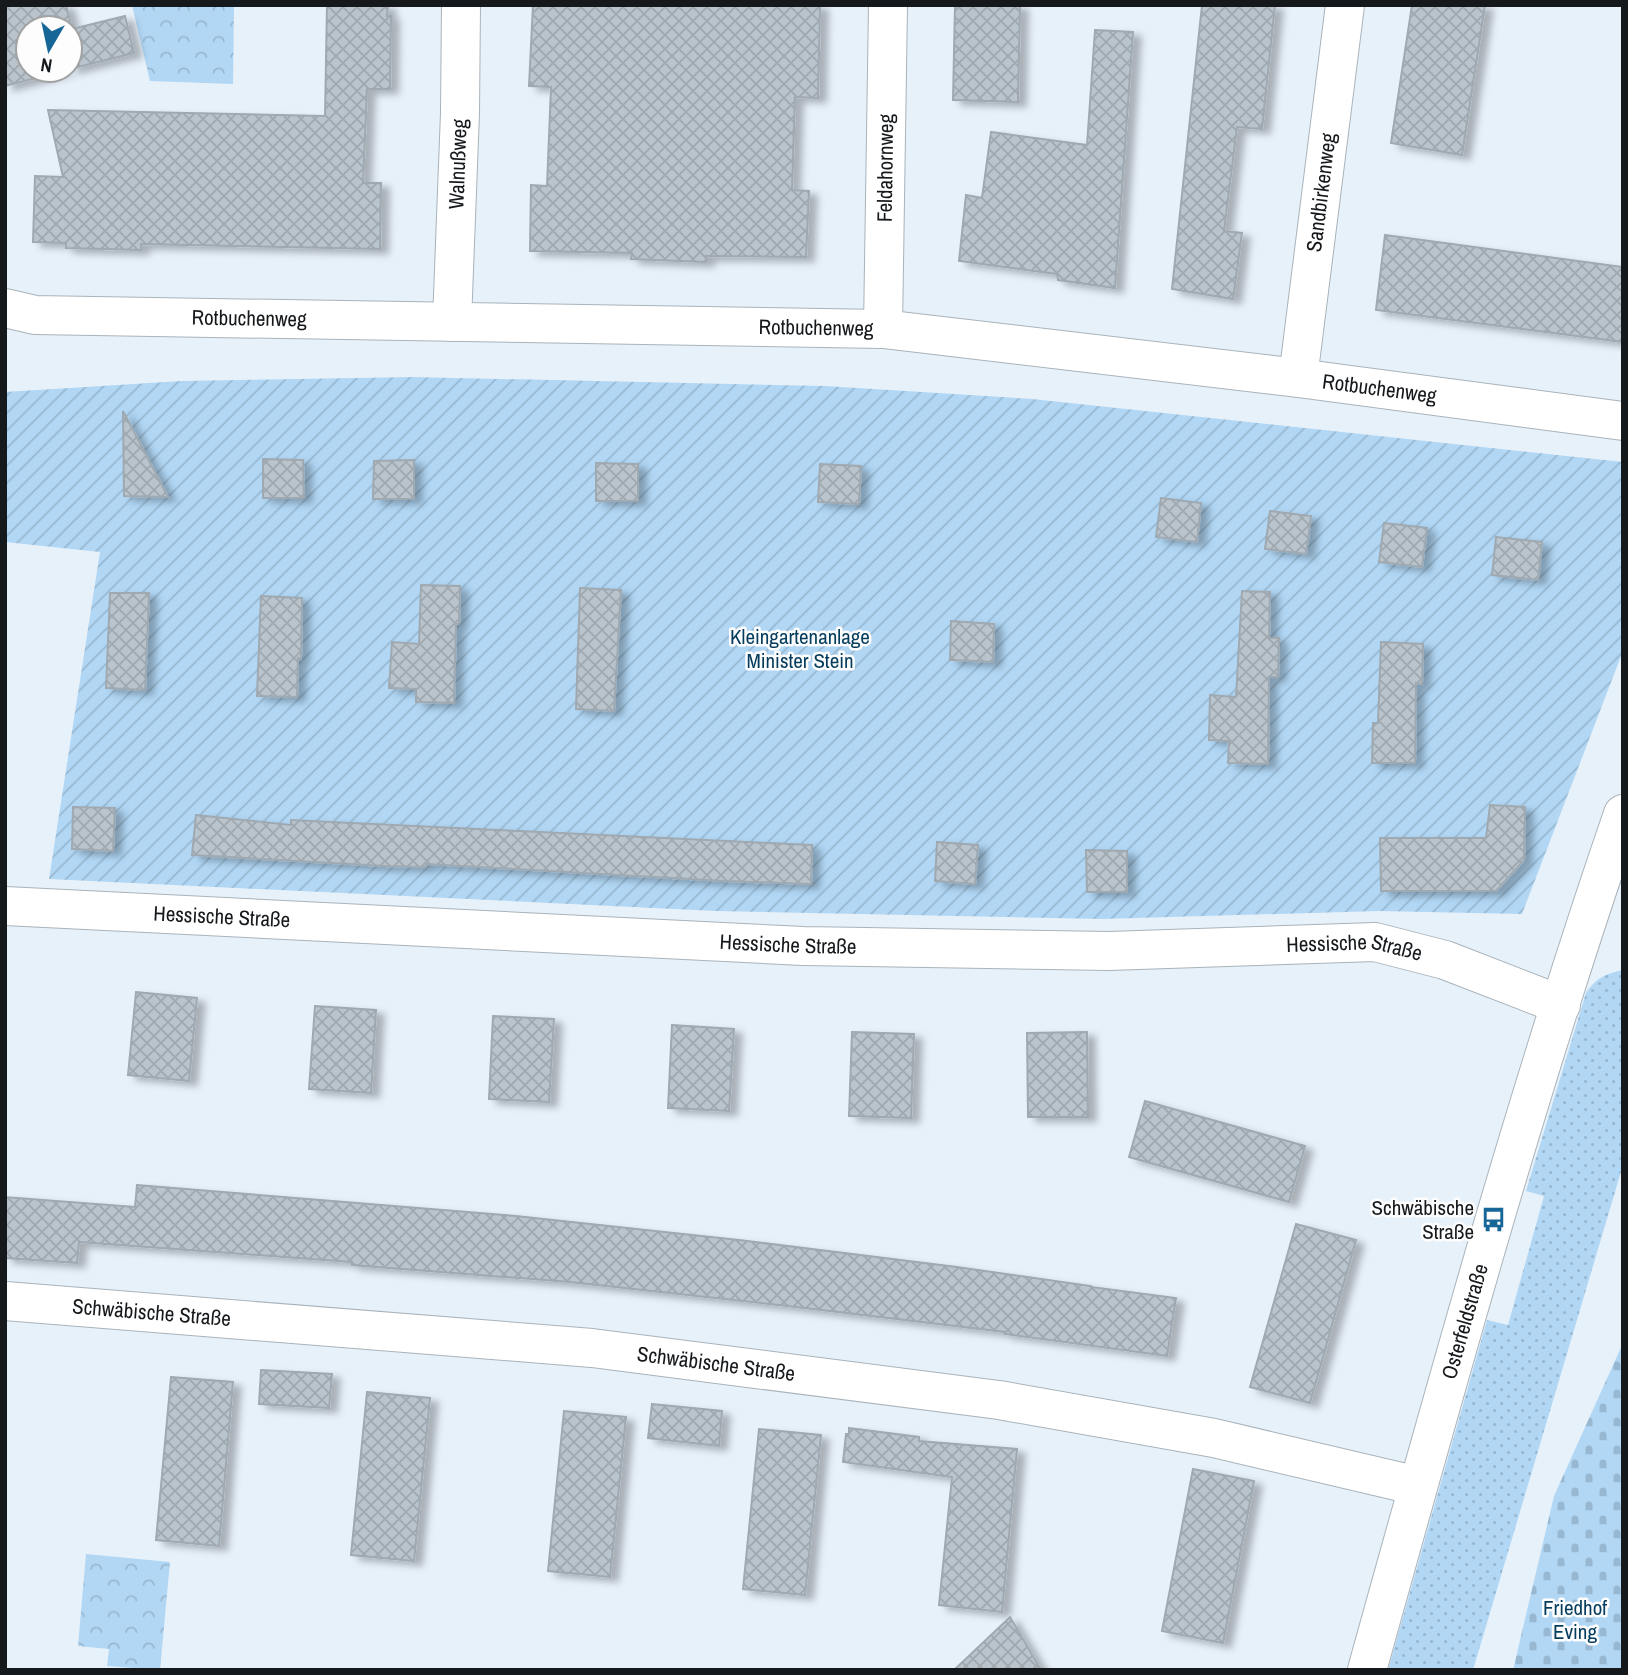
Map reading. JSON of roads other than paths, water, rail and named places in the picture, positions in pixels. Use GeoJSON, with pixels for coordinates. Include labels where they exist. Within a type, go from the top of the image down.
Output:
{"type":"FeatureCollection","features":[{"type":"Feature","properties":{"kind":"street","name":"Walnußweg"},"geometry":{"type":"LineString","coordinates":[[452,322],[461,5]]}},
{"type":"Feature","properties":{"kind":"street","name":"Feldahornweg"},"geometry":{"type":"LineString","coordinates":[[883,329],[888,5]]}},
{"type":"Feature","properties":{"kind":"street","name":"Sandbirkenweg"},"geometry":{"type":"LineString","coordinates":[[1298,378],[1345,5]]}},
{"type":"Feature","properties":{"kind":"street","name":"Rotbuchenweg"},"geometry":{"type":"LineString","coordinates":[[5,308],[35,315],[883,329],[1298,378],[1623,421]]}},
{"type":"Feature","properties":{"kind":"street","name":"Osterfeldstraße"},"geometry":{"type":"LineString","coordinates":[[1367,1670],[1491,1232],[1577,947],[1623,814]]}},
{"type":"Feature","properties":{"kind":"street","name":"Hessische Straße"},"geometry":{"type":"LineString","coordinates":[[5,906],[803,946],[1109,951],[1376,942],[1445,960],[1561,1005]]}},
{"type":"Feature","properties":{"kind":"street","name":"Schwäbische Straße"},"geometry":{"type":"LineString","coordinates":[[5,1301],[592,1348],[999,1400],[1214,1438],[1418,1486]]}},
{"type":"Feature","properties":{"kind":"place","name":"Schwäbische Straße"},"geometry":{"type":"Point","coordinates":[1494,1220]}},
{"type":"Feature","properties":{"kind":"park label","name":"Kleingartenanlage Minister Stein"},"geometry":{"type":"Point","coordinates":[800,649]}},
{"type":"Feature","properties":{"kind":"park label","name":"Friedhof Eving"},"geometry":{"type":"Point","coordinates":[1575,1620]}}]}
